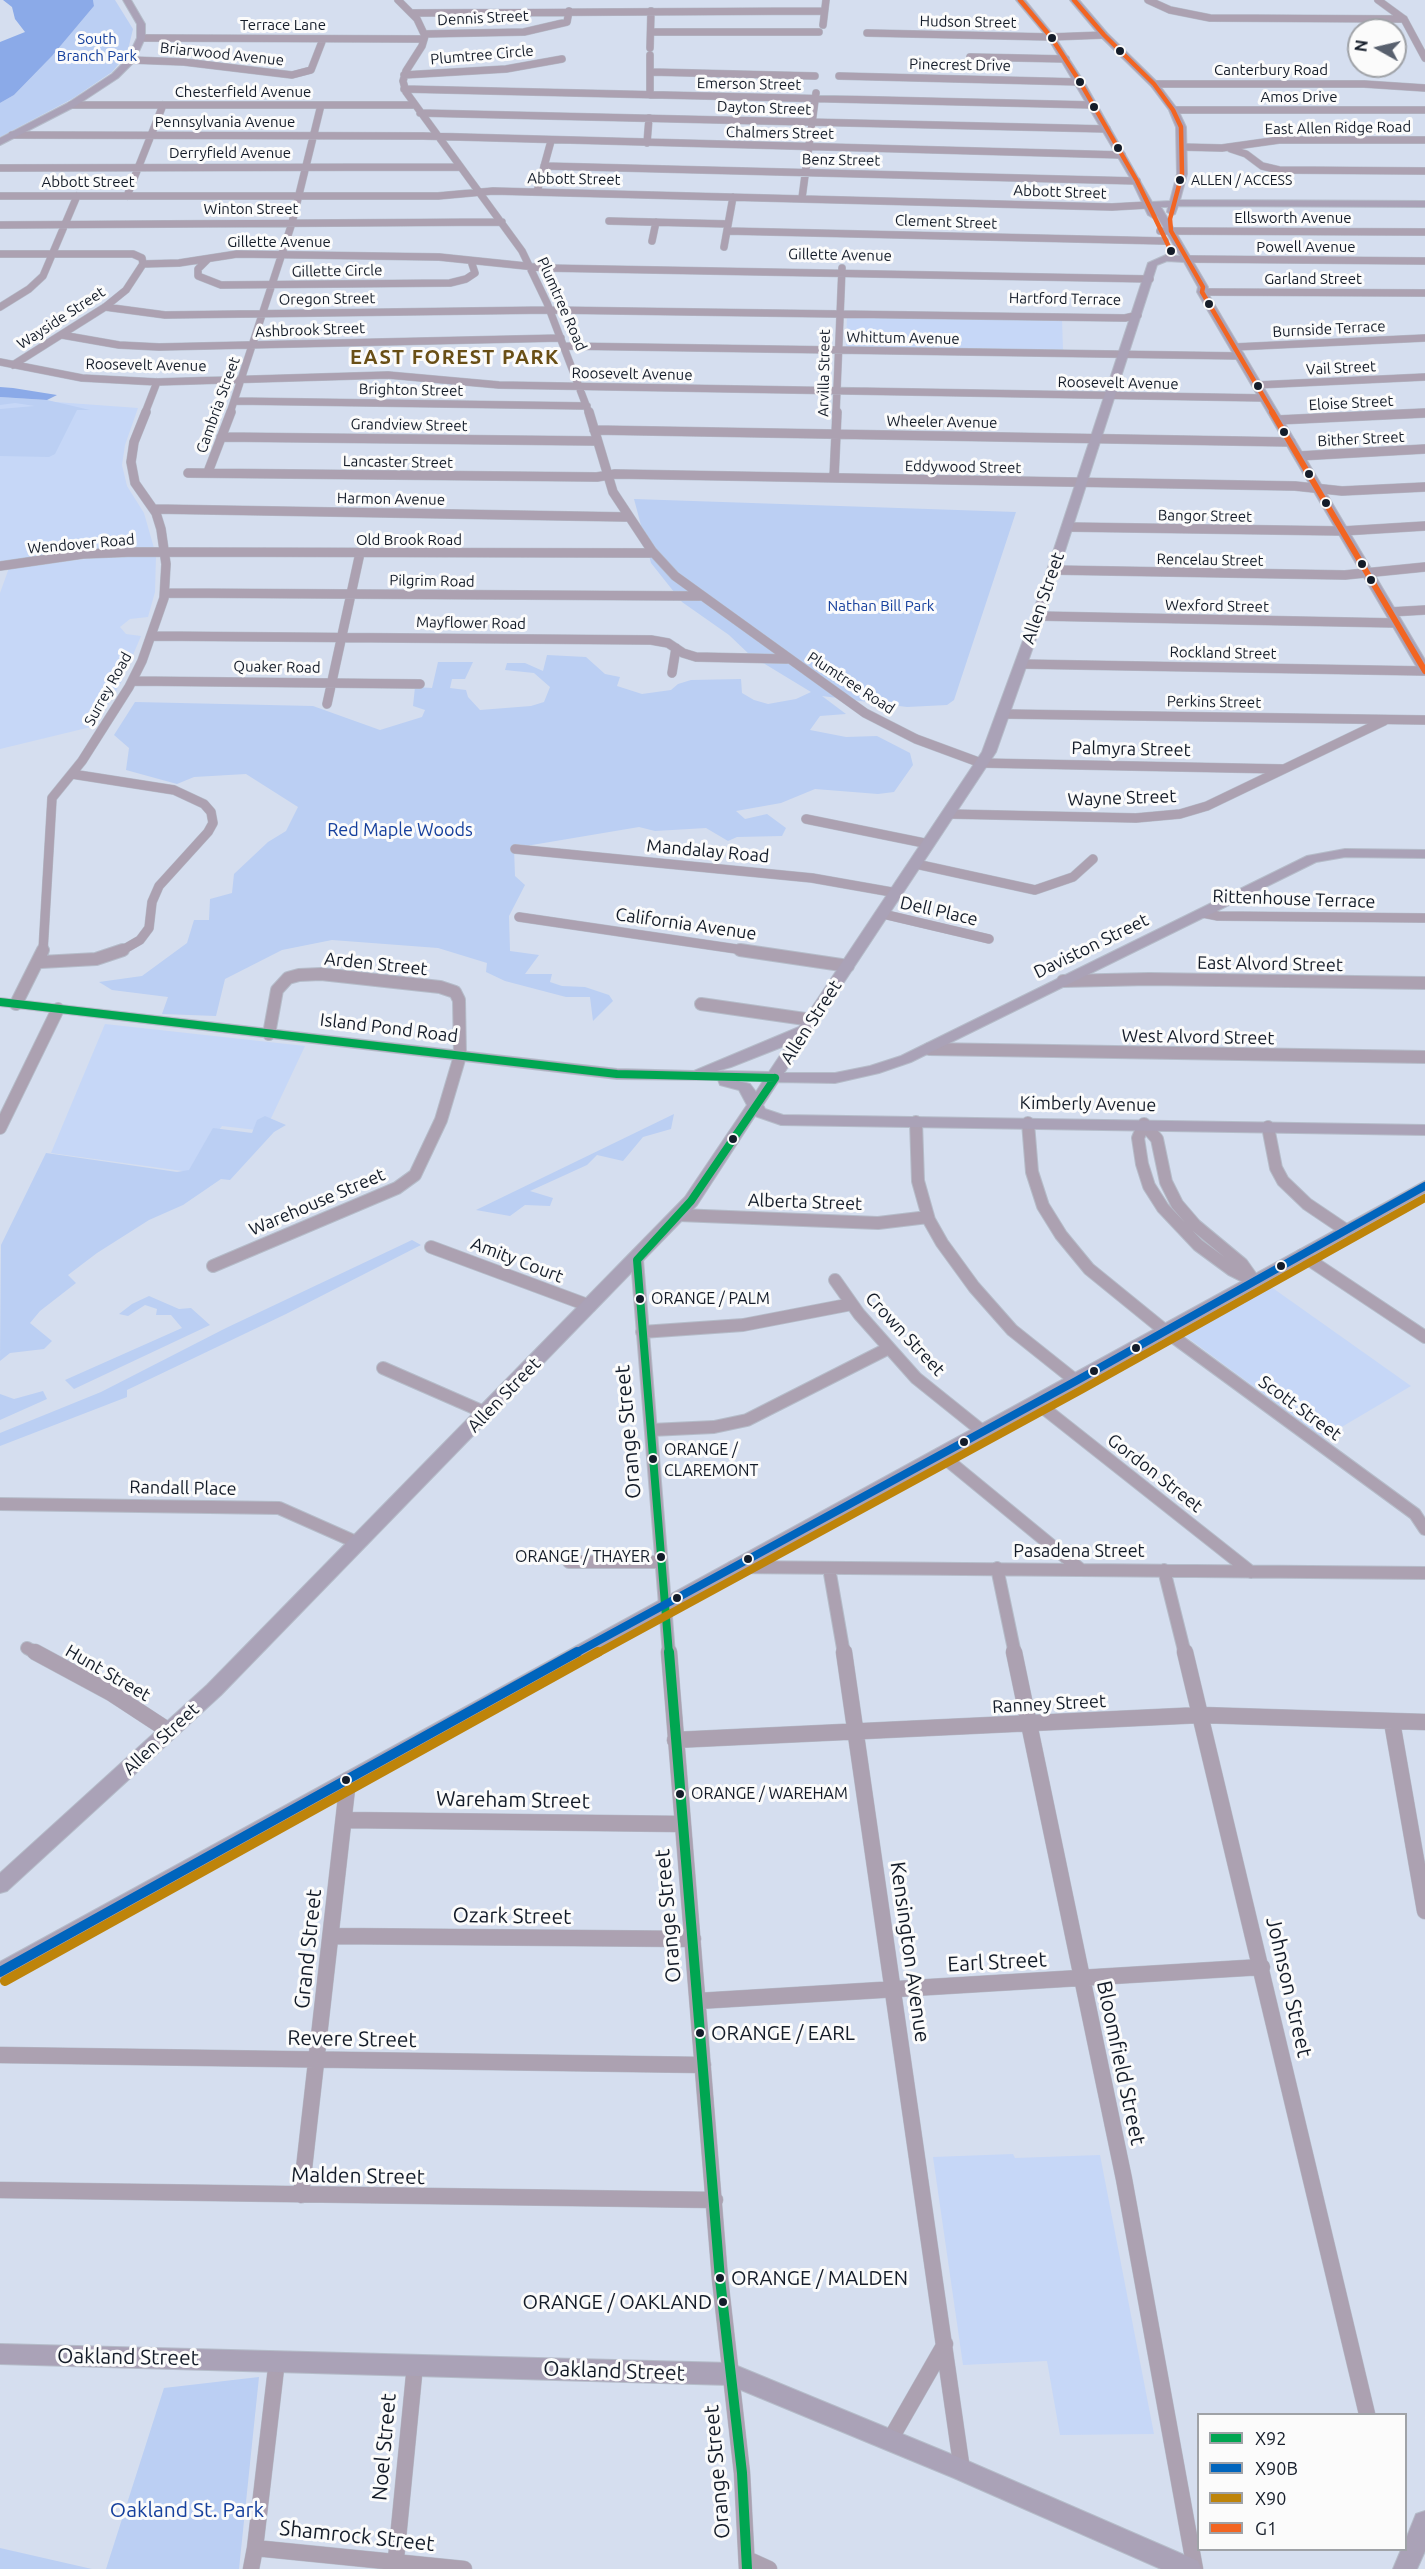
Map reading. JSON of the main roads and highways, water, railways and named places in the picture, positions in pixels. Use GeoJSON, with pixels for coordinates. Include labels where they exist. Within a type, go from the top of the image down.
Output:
{"type":"FeatureCollection","features":[{"type":"Feature","properties":{"kind":"main road"},"geometry":{"type":"LineString","coordinates":[[0,142],[71,105],[115,76],[131,60],[141,38],[141,24],[127,0]]}},
{"type":"Feature","properties":{"kind":"main road"},"geometry":{"type":"LineString","coordinates":[[1020,0],[1051,37],[1080,82],[1137,181],[1192,287],[1202,292],[1393,617],[1420,655],[1425,671]]}},
{"type":"Feature","properties":{"kind":"main road"},"geometry":{"type":"LineString","coordinates":[[1074,0],[1104,35],[1154,84],[1173,110],[1181,126],[1182,178],[1168,204],[1170,219],[1165,234]]}},
{"type":"Feature","properties":{"kind":"main road"},"geometry":{"type":"LineString","coordinates":[[1137,181],[1168,204]]}},
{"type":"Feature","properties":{"kind":"main road"},"geometry":{"type":"LineString","coordinates":[[1148,205],[1425,204]]}},
{"type":"Feature","properties":{"kind":"main road","name":"Allen Street"},"geometry":{"type":"LineString","coordinates":[[0,1885],[214,1690],[679,1215],[755,1108],[991,748],[1038,616],[1151,275],[1161,266],[1180,260]]}},
{"type":"Feature","properties":{"kind":"main road","name":"Daviston Street"},"geometry":{"type":"LineString","coordinates":[[775,1078],[824,1078],[854,1075],[894,1064],[929,1049],[1098,963],[1319,856],[1345,853],[1425,854]]}},
{"type":"Feature","properties":{"kind":"main road","name":"Island Pond Road"},"geometry":{"type":"LineString","coordinates":[[0,1002],[617,1074],[775,1078]]}},
{"type":"Feature","properties":{"kind":"main road"},"geometry":{"type":"LineString","coordinates":[[679,1076],[726,1064],[788,1040],[809,1024]]}},
{"type":"Feature","properties":{"kind":"main road"},"geometry":{"type":"LineString","coordinates":[[679,1076],[742,1086],[749,1092],[755,1108]]}},
{"type":"Feature","properties":{"kind":"main road","name":"Kimberly Avenue"},"geometry":{"type":"LineString","coordinates":[[755,1108],[764,1116],[781,1120],[1425,1130]]}},
{"type":"Feature","properties":{"kind":"main road"},"geometry":{"type":"LineString","coordinates":[[0,1972],[732,1567],[1076,1381],[1425,1186]]}},
{"type":"Feature","properties":{"kind":"main road","name":"Oakland Street"},"geometry":{"type":"LineString","coordinates":[[0,2354],[730,2374],[962,2470],[1189,2569]]}},
{"type":"Feature","properties":{"kind":"main road"},"geometry":{"type":"LineString","coordinates":[[1404,2562],[1423,2529]]}},
{"type":"Feature","properties":{"kind":"water"},"geometry":{"type":"Polygon","coordinates":[[[3,0],[93,0],[94,6],[52,56],[14,95],[0,103],[0,42],[25,32],[15,19],[12,7],[3,0]]]}},
{"type":"Feature","properties":{"kind":"water"},"geometry":{"type":"Polygon","coordinates":[[[0,387],[57,395],[47,400],[0,397],[0,387]]]}},
{"type":"Feature","properties":{"kind":"place","name":"ALLEN / ACCESS"},"geometry":{"type":"Point","coordinates":[1180,180]}},
{"type":"Feature","properties":{"kind":"place","name":"ORANGE / PALM"},"geometry":{"type":"Point","coordinates":[640,1299]}},
{"type":"Feature","properties":{"kind":"place","name":"ORANGE / CLAREMONT"},"geometry":{"type":"Point","coordinates":[653,1459]}},
{"type":"Feature","properties":{"kind":"place","name":"ORANGE / THAYER"},"geometry":{"type":"Point","coordinates":[661,1557]}},
{"type":"Feature","properties":{"kind":"place","name":"ORANGE / WAREHAM"},"geometry":{"type":"Point","coordinates":[680,1794]}},
{"type":"Feature","properties":{"kind":"place","name":"ORANGE / EARL"},"geometry":{"type":"Point","coordinates":[700,2033]}},
{"type":"Feature","properties":{"kind":"place","name":"ORANGE / MALDEN"},"geometry":{"type":"Point","coordinates":[720,2278]}},
{"type":"Feature","properties":{"kind":"place","name":"ORANGE / OAKLAND"},"geometry":{"type":"Point","coordinates":[723,2302]}},
{"type":"Feature","properties":{"kind":"district","name":"EAST FOREST PARK"},"geometry":{"type":"Point","coordinates":[455,357]}},
{"type":"Feature","properties":{"kind":"park label","name":"South Branch Park"},"geometry":{"type":"Point","coordinates":[97,48]}},
{"type":"Feature","properties":{"kind":"park label","name":"Nathan Bill Park"},"geometry":{"type":"Point","coordinates":[881,606]}},
{"type":"Feature","properties":{"kind":"park label","name":"Red Maple Woods"},"geometry":{"type":"Point","coordinates":[400,830]}},
{"type":"Feature","properties":{"kind":"park label","name":"Oakland St. Park"},"geometry":{"type":"Point","coordinates":[187,2510]}}]}
